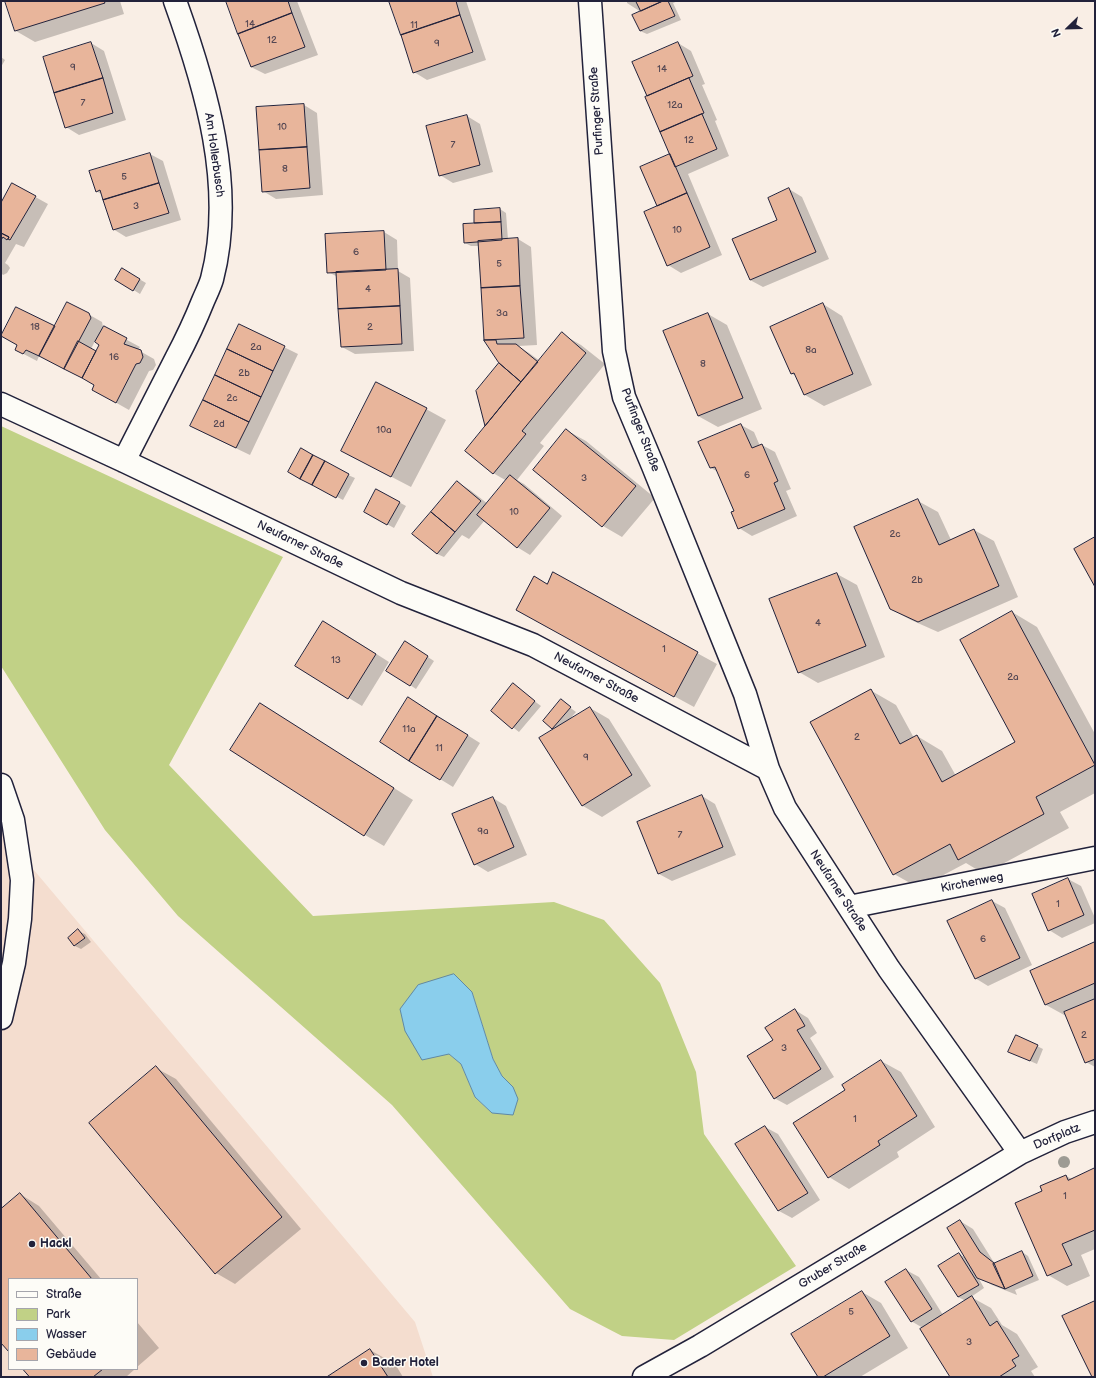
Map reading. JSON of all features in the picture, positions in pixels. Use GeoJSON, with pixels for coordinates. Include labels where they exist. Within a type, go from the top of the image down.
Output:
{"type":"FeatureCollection","features":[{"type":"Feature","properties":{"kind":"street","name":"Am Hollerbusch"},"geometry":{"type":"LineString","coordinates":[[124,461],[191,330],[212,280],[218,246],[221,197],[215,145],[206,100],[175,1]]}},
{"type":"Feature","properties":{"kind":"street","name":"Purfinger Straße"},"geometry":{"type":"LineString","coordinates":[[590,1],[614,351],[624,397],[654,466],[745,694],[768,769]]}},
{"type":"Feature","properties":{"kind":"street","name":"Neufarner Straße"},"geometry":{"type":"LineString","coordinates":[[1,404],[401,593],[533,645],[768,769],[785,808],[849,907],[890,969],[1020,1153]]}},
{"type":"Feature","properties":{"kind":"street"},"geometry":{"type":"LineString","coordinates":[[1,784],[13,820],[22,880],[20,919],[14,963],[1,1018]]}},
{"type":"Feature","properties":{"kind":"street","name":"Kirchenweg"},"geometry":{"type":"LineString","coordinates":[[849,907],[1095,858]]}},
{"type":"Feature","properties":{"kind":"street","name":"Dorfplatz"},"geometry":{"type":"LineString","coordinates":[[1020,1153],[1065,1132],[1095,1122]]}},
{"type":"Feature","properties":{"kind":"street","name":"Gruber Straße"},"geometry":{"type":"LineString","coordinates":[[644,1377],[700,1346],[1020,1153]]}},
{"type":"Feature","properties":{"kind":"shaded area"},"geometry":{"type":"Polygon","coordinates":[[[1,831],[415,1322],[433,1377],[1,1377],[1,831]]]}},
{"type":"Feature","properties":{"kind":"green space"},"geometry":{"type":"Polygon","coordinates":[[[1,426],[283,557],[169,765],[313,916],[554,902],[604,920],[660,983],[696,1072],[704,1134],[796,1266],[674,1340],[622,1336],[570,1309],[392,1105],[178,916],[105,830],[1,666],[1,426]],[[472,992],[449,1054],[461,1064],[475,1097],[492,1113],[513,1087],[502,1076],[493,1059],[472,992]]]}},
{"type":"Feature","properties":{"kind":"water"},"geometry":{"type":"Polygon","coordinates":[[[454,974],[472,992],[493,1059],[502,1076],[513,1087],[518,1099],[513,1115],[492,1113],[475,1097],[461,1064],[449,1054],[422,1060],[405,1031],[400,1009],[418,985],[454,974]]]}},
{"type":"Feature","properties":{"kind":"building"},"geometry":{"type":"Polygon","coordinates":[[[5,1],[104,1],[105,3],[15,31],[5,1]]]}},
{"type":"Feature","properties":{"kind":"building"},"geometry":{"type":"Polygon","coordinates":[[[226,1],[288,1],[292,13],[238,34],[226,1]]]}},
{"type":"Feature","properties":{"kind":"building"},"geometry":{"type":"Polygon","coordinates":[[[389,1],[456,1],[460,15],[401,35],[389,1]]]}},
{"type":"Feature","properties":{"kind":"building"},"geometry":{"type":"Polygon","coordinates":[[[636,1],[663,1],[641,11],[636,1]]]}},
{"type":"Feature","properties":{"kind":"building"},"geometry":{"type":"Polygon","coordinates":[[[663,1],[668,1],[675,16],[640,31],[632,15],[663,1]]]}},
{"type":"Feature","properties":{"kind":"building"},"geometry":{"type":"Polygon","coordinates":[[[292,13],[305,47],[251,67],[238,34],[292,13]]]}},
{"type":"Feature","properties":{"kind":"building"},"geometry":{"type":"Polygon","coordinates":[[[460,15],[473,52],[413,73],[401,35],[460,15]]]}},
{"type":"Feature","properties":{"kind":"building"},"geometry":{"type":"Polygon","coordinates":[[[91,42],[103,78],[54,93],[43,57],[91,42]]]}},
{"type":"Feature","properties":{"kind":"building"},"geometry":{"type":"Polygon","coordinates":[[[678,42],[693,76],[647,96],[632,62],[678,42]]]}},
{"type":"Feature","properties":{"kind":"building"},"geometry":{"type":"Polygon","coordinates":[[[103,78],[113,113],[65,128],[54,93],[103,78]]]}},
{"type":"Feature","properties":{"kind":"building"},"geometry":{"type":"Polygon","coordinates":[[[689,78],[704,113],[660,132],[645,97],[689,78]]]}},
{"type":"Feature","properties":{"kind":"building"},"geometry":{"type":"Polygon","coordinates":[[[304,104],[307,147],[259,150],[256,107],[304,104]]]}},
{"type":"Feature","properties":{"kind":"building"},"geometry":{"type":"Polygon","coordinates":[[[702,114],[717,149],[675,167],[660,132],[702,114]]]}},
{"type":"Feature","properties":{"kind":"building"},"geometry":{"type":"Polygon","coordinates":[[[467,115],[480,165],[439,176],[426,126],[467,115]]]}},
{"type":"Feature","properties":{"kind":"building"},"geometry":{"type":"Polygon","coordinates":[[[307,147],[310,188],[262,192],[259,150],[307,147]]]}},
{"type":"Feature","properties":{"kind":"building"},"geometry":{"type":"Polygon","coordinates":[[[150,153],[159,183],[103,200],[100,190],[96,192],[89,171],[150,153]]]}},
{"type":"Feature","properties":{"kind":"building"},"geometry":{"type":"Polygon","coordinates":[[[670,154],[687,193],[657,206],[640,167],[670,154]]]}},
{"type":"Feature","properties":{"kind":"building"},"geometry":{"type":"Polygon","coordinates":[[[12,183],[36,196],[10,240],[8,239],[9,237],[1,233],[1,203],[12,183]]]}},
{"type":"Feature","properties":{"kind":"building"},"geometry":{"type":"Polygon","coordinates":[[[159,183],[169,213],[113,230],[103,200],[159,183]]]}},
{"type":"Feature","properties":{"kind":"building"},"geometry":{"type":"Polygon","coordinates":[[[789,188],[816,252],[750,280],[732,239],[777,220],[768,198],[789,188]]]}},
{"type":"Feature","properties":{"kind":"building"},"geometry":{"type":"Polygon","coordinates":[[[687,193],[710,247],[667,266],[644,212],[687,193]]]}},
{"type":"Feature","properties":{"kind":"building"},"geometry":{"type":"Polygon","coordinates":[[[500,208],[501,222],[474,223],[474,210],[500,208]]]}},
{"type":"Feature","properties":{"kind":"building"},"geometry":{"type":"Polygon","coordinates":[[[501,222],[502,240],[464,243],[463,224],[501,222]]]}},
{"type":"Feature","properties":{"kind":"building"},"geometry":{"type":"Polygon","coordinates":[[[384,231],[386,270],[327,273],[325,234],[384,231]]]}},
{"type":"Feature","properties":{"kind":"building"},"geometry":{"type":"Polygon","coordinates":[[[1,233],[9,237],[7,240],[3,237],[1,240],[1,233]]]}},
{"type":"Feature","properties":{"kind":"building"},"geometry":{"type":"Polygon","coordinates":[[[518,238],[520,286],[481,288],[478,241],[518,238]]]}},
{"type":"Feature","properties":{"kind":"building"},"geometry":{"type":"Polygon","coordinates":[[[122,268],[140,279],[133,291],[115,280],[122,268]]]}},
{"type":"Feature","properties":{"kind":"building"},"geometry":{"type":"Polygon","coordinates":[[[398,269],[400,306],[338,309],[336,272],[398,269]]]}},
{"type":"Feature","properties":{"kind":"building"},"geometry":{"type":"Polygon","coordinates":[[[520,286],[524,338],[484,340],[481,288],[520,286]]]}},
{"type":"Feature","properties":{"kind":"building"},"geometry":{"type":"Polygon","coordinates":[[[67,302],[89,313],[91,318],[64,369],[39,356],[67,302]]]}},
{"type":"Feature","properties":{"kind":"building"},"geometry":{"type":"Polygon","coordinates":[[[823,303],[853,374],[804,395],[794,373],[791,374],[770,327],[823,303]]]}},
{"type":"Feature","properties":{"kind":"building"},"geometry":{"type":"Polygon","coordinates":[[[400,306],[402,344],[341,347],[338,309],[400,306]]]}},
{"type":"Feature","properties":{"kind":"building"},"geometry":{"type":"Polygon","coordinates":[[[16,307],[55,326],[39,356],[26,350],[23,354],[15,350],[17,345],[1,336],[16,307]]]}},
{"type":"Feature","properties":{"kind":"building"},"geometry":{"type":"Polygon","coordinates":[[[708,313],[743,398],[698,416],[663,331],[708,313]]]}},
{"type":"Feature","properties":{"kind":"building"},"geometry":{"type":"Polygon","coordinates":[[[239,324],[285,346],[273,371],[227,349],[239,324]]]}},
{"type":"Feature","properties":{"kind":"building"},"geometry":{"type":"Polygon","coordinates":[[[104,326],[127,338],[124,344],[141,350],[143,357],[140,363],[136,364],[116,403],[92,390],[94,385],[82,378],[99,345],[95,342],[104,326]]]}},
{"type":"Feature","properties":{"kind":"building"},"geometry":{"type":"Polygon","coordinates":[[[562,332],[586,353],[522,431],[526,434],[493,474],[465,451],[562,332]]]}},
{"type":"Feature","properties":{"kind":"building"},"geometry":{"type":"Polygon","coordinates":[[[484,340],[496,340],[497,344],[516,344],[538,362],[521,382],[499,363],[484,340]]]}},
{"type":"Feature","properties":{"kind":"building"},"geometry":{"type":"Polygon","coordinates":[[[78,341],[96,351],[82,378],[64,369],[78,341]]]}},
{"type":"Feature","properties":{"kind":"building"},"geometry":{"type":"Polygon","coordinates":[[[227,349],[273,371],[261,397],[215,375],[227,349]]]}},
{"type":"Feature","properties":{"kind":"building"},"geometry":{"type":"Polygon","coordinates":[[[499,363],[521,382],[485,426],[476,391],[499,363]]]}},
{"type":"Feature","properties":{"kind":"building"},"geometry":{"type":"Polygon","coordinates":[[[215,375],[261,397],[249,422],[203,400],[215,375]]]}},
{"type":"Feature","properties":{"kind":"building"},"geometry":{"type":"Polygon","coordinates":[[[376,382],[427,408],[391,477],[341,451],[376,382]]]}},
{"type":"Feature","properties":{"kind":"building"},"geometry":{"type":"Polygon","coordinates":[[[203,400],[249,422],[236,448],[190,426],[203,400]]]}},
{"type":"Feature","properties":{"kind":"building"},"geometry":{"type":"Polygon","coordinates":[[[741,424],[752,448],[762,444],[778,481],[774,483],[785,509],[738,529],[731,512],[734,511],[715,467],[710,468],[698,442],[741,424]]]}},
{"type":"Feature","properties":{"kind":"building"},"geometry":{"type":"Polygon","coordinates":[[[566,429],[636,486],[602,527],[533,470],[566,429]]]}},
{"type":"Feature","properties":{"kind":"building"},"geometry":{"type":"Polygon","coordinates":[[[301,448],[313,455],[300,479],[288,472],[301,448]]]}},
{"type":"Feature","properties":{"kind":"building"},"geometry":{"type":"Polygon","coordinates":[[[313,455],[325,461],[312,485],[300,479],[313,455]]]}},
{"type":"Feature","properties":{"kind":"building"},"geometry":{"type":"Polygon","coordinates":[[[325,461],[349,474],[336,498],[312,485],[325,461]]]}},
{"type":"Feature","properties":{"kind":"building"},"geometry":{"type":"Polygon","coordinates":[[[510,475],[550,508],[517,548],[477,515],[510,475]]]}},
{"type":"Feature","properties":{"kind":"building"},"geometry":{"type":"Polygon","coordinates":[[[457,481],[481,501],[455,532],[431,512],[457,481]]]}},
{"type":"Feature","properties":{"kind":"building"},"geometry":{"type":"Polygon","coordinates":[[[376,489],[400,502],[387,525],[364,512],[376,489]]]}},
{"type":"Feature","properties":{"kind":"building"},"geometry":{"type":"Polygon","coordinates":[[[918,499],[939,545],[974,529],[999,586],[918,622],[890,609],[854,527],[918,499]]]}},
{"type":"Feature","properties":{"kind":"building"},"geometry":{"type":"Polygon","coordinates":[[[431,512],[455,532],[437,554],[412,534],[431,512]]]}},
{"type":"Feature","properties":{"kind":"building"},"geometry":{"type":"Polygon","coordinates":[[[1095,537],[1095,587],[1074,549],[1095,537]]]}},
{"type":"Feature","properties":{"kind":"building"},"geometry":{"type":"Polygon","coordinates":[[[553,572],[698,652],[674,697],[516,610],[534,576],[547,584],[553,572]]]}},
{"type":"Feature","properties":{"kind":"building"},"geometry":{"type":"Polygon","coordinates":[[[837,573],[866,646],[798,673],[769,599],[837,573]]]}},
{"type":"Feature","properties":{"kind":"building"},"geometry":{"type":"Polygon","coordinates":[[[1012,611],[1095,765],[1036,797],[1044,814],[958,860],[950,844],[893,875],[810,722],[871,689],[900,744],[917,735],[942,782],[1015,742],[960,640],[1012,611]]]}},
{"type":"Feature","properties":{"kind":"building"},"geometry":{"type":"Polygon","coordinates":[[[323,621],[376,654],[348,699],[295,666],[323,621]]]}},
{"type":"Feature","properties":{"kind":"building"},"geometry":{"type":"Polygon","coordinates":[[[405,641],[428,656],[410,686],[386,671],[405,641]]]}},
{"type":"Feature","properties":{"kind":"building"},"geometry":{"type":"Polygon","coordinates":[[[513,683],[535,701],[512,729],[491,711],[513,683]]]}},
{"type":"Feature","properties":{"kind":"building"},"geometry":{"type":"Polygon","coordinates":[[[408,697],[437,716],[409,761],[380,742],[408,697]]]}},
{"type":"Feature","properties":{"kind":"building"},"geometry":{"type":"Polygon","coordinates":[[[561,699],[571,707],[552,729],[543,721],[561,699]]]}},
{"type":"Feature","properties":{"kind":"building"},"geometry":{"type":"Polygon","coordinates":[[[260,703],[394,788],[364,836],[230,750],[260,703]]]}},
{"type":"Feature","properties":{"kind":"building"},"geometry":{"type":"Polygon","coordinates":[[[590,707],[632,775],[582,806],[539,738],[590,707]]]}},
{"type":"Feature","properties":{"kind":"building"},"geometry":{"type":"Polygon","coordinates":[[[437,716],[468,735],[440,780],[409,761],[437,716]]]}},
{"type":"Feature","properties":{"kind":"building"},"geometry":{"type":"Polygon","coordinates":[[[702,795],[723,847],[658,874],[637,822],[702,795]]]}},
{"type":"Feature","properties":{"kind":"building"},"geometry":{"type":"Polygon","coordinates":[[[493,797],[514,847],[474,865],[452,814],[493,797]]]}},
{"type":"Feature","properties":{"kind":"building"},"geometry":{"type":"Polygon","coordinates":[[[1068,878],[1084,915],[1048,931],[1032,894],[1068,878]]]}},
{"type":"Feature","properties":{"kind":"building"},"geometry":{"type":"Polygon","coordinates":[[[992,900],[1020,958],[975,979],[947,921],[992,900]]]}},
{"type":"Feature","properties":{"kind":"building"},"geometry":{"type":"Polygon","coordinates":[[[78,929],[85,938],[74,946],[68,938],[78,929]]]}},
{"type":"Feature","properties":{"kind":"building"},"geometry":{"type":"Polygon","coordinates":[[[1095,942],[1095,983],[1045,1005],[1030,971],[1095,942]]]}},
{"type":"Feature","properties":{"kind":"building"},"geometry":{"type":"Polygon","coordinates":[[[1095,999],[1095,1059],[1085,1063],[1064,1012],[1095,999]]]}},
{"type":"Feature","properties":{"kind":"building"},"geometry":{"type":"Polygon","coordinates":[[[795,1009],[805,1026],[797,1030],[821,1069],[774,1099],[747,1056],[773,1040],[765,1028],[795,1009]]]}},
{"type":"Feature","properties":{"kind":"building"},"geometry":{"type":"Polygon","coordinates":[[[1016,1035],[1038,1045],[1030,1061],[1008,1052],[1016,1035]]]}},
{"type":"Feature","properties":{"kind":"building"},"geometry":{"type":"Polygon","coordinates":[[[881,1060],[917,1116],[878,1141],[880,1145],[828,1178],[793,1123],[845,1090],[842,1085],[881,1060]]]}},
{"type":"Feature","properties":{"kind":"building"},"geometry":{"type":"Polygon","coordinates":[[[156,1066],[282,1217],[215,1274],[89,1123],[156,1066]]]}},
{"type":"Feature","properties":{"kind":"building"},"geometry":{"type":"Polygon","coordinates":[[[765,1126],[808,1193],[778,1211],[735,1144],[765,1126]]]}},
{"type":"Feature","properties":{"kind":"building"},"geometry":{"type":"Polygon","coordinates":[[[1095,1168],[1095,1230],[1062,1244],[1072,1265],[1047,1276],[1015,1203],[1042,1191],[1040,1186],[1066,1175],[1068,1180],[1095,1168]]]}},
{"type":"Feature","properties":{"kind":"building","name":"Hackl"},"geometry":{"type":"Polygon","coordinates":[[[20,1193],[91,1278],[8,1278],[8,1351],[1,1343],[1,1209],[20,1193]]]}},
{"type":"Feature","properties":{"kind":"building"},"geometry":{"type":"Polygon","coordinates":[[[960,1220],[980,1252],[994,1263],[1005,1289],[977,1278],[947,1228],[960,1220]]]}},
{"type":"Feature","properties":{"kind":"building"},"geometry":{"type":"Polygon","coordinates":[[[1022,1251],[1033,1276],[1005,1289],[993,1264],[1022,1251]]]}},
{"type":"Feature","properties":{"kind":"building"},"geometry":{"type":"Polygon","coordinates":[[[959,1253],[979,1285],[958,1297],[938,1266],[959,1253]]]}},
{"type":"Feature","properties":{"kind":"building"},"geometry":{"type":"Polygon","coordinates":[[[906,1269],[932,1309],[911,1322],[885,1282],[906,1269]]]}},
{"type":"Feature","properties":{"kind":"building"},"geometry":{"type":"Polygon","coordinates":[[[862,1291],[890,1336],[823,1377],[818,1377],[791,1334],[862,1291]]]}},
{"type":"Feature","properties":{"kind":"building"},"geometry":{"type":"Polygon","coordinates":[[[972,1296],[990,1326],[997,1321],[1019,1356],[1012,1360],[1016,1366],[999,1377],[950,1377],[920,1329],[972,1296]]]}},
{"type":"Feature","properties":{"kind":"building"},"geometry":{"type":"Polygon","coordinates":[[[1095,1301],[1095,1377],[1092,1377],[1062,1316],[1095,1301]]]}},
{"type":"Feature","properties":{"kind":"building","name":"Bader Hotel"},"geometry":{"type":"Polygon","coordinates":[[[370,1349],[388,1377],[327,1377],[370,1349]]]}},
{"type":"Feature","properties":{"kind":"building"},"geometry":{"type":"Polygon","coordinates":[[[24,1370],[102,1370],[93,1377],[30,1377],[24,1370]]]}},
{"type":"Feature","properties":{"kind":"place","name":"Hackl"},"geometry":{"type":"Point","coordinates":[32,1244]}},
{"type":"Feature","properties":{"kind":"place","name":"Bader Hotel"},"geometry":{"type":"Point","coordinates":[364,1363]}}]}
